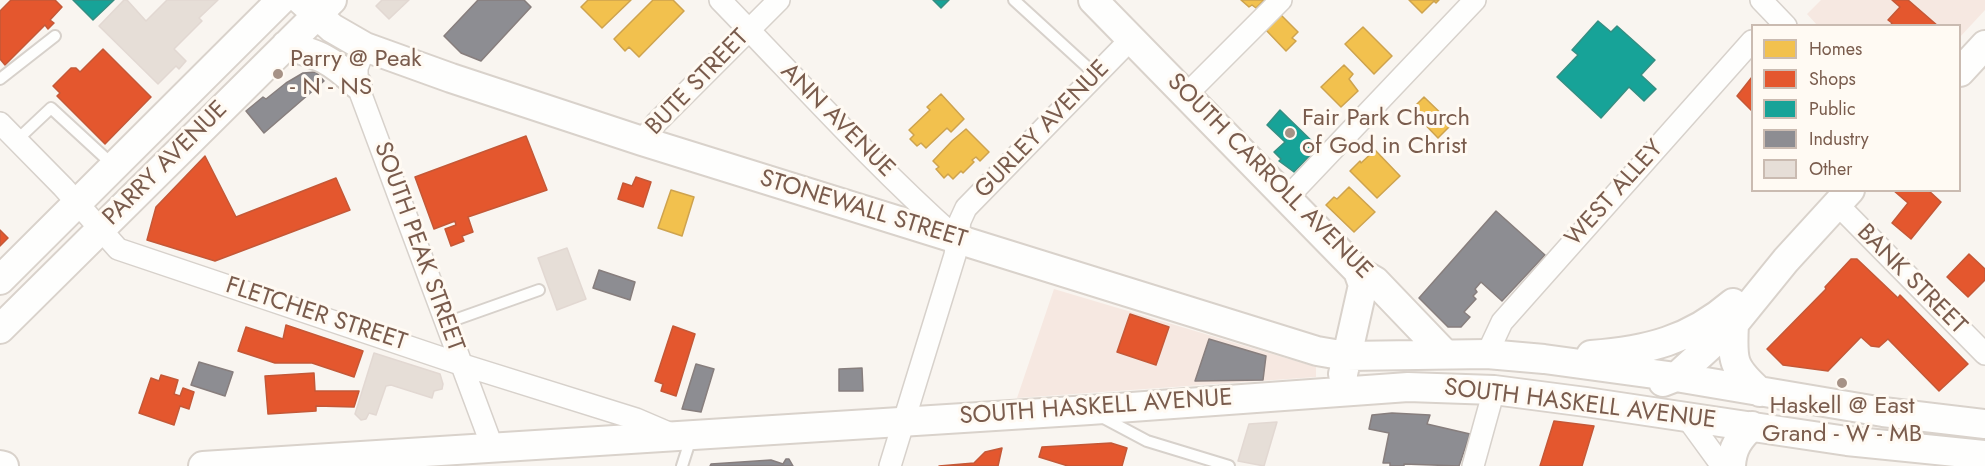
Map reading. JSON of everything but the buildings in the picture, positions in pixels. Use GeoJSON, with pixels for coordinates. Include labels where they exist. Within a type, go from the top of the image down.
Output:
{"type":"FeatureCollection","features":[{"type":"Feature","properties":{"kind":"main road","name":"PARRY AVENUE"},"geometry":{"type":"LineString","coordinates":[[0,280],[282,0]]}},
{"type":"Feature","properties":{"kind":"main road","name":"SOUTH CARROLL AVENUE"},"geometry":{"type":"LineString","coordinates":[[1093,0],[1286,199],[1358,271],[1375,281],[1444,354]]}},
{"type":"Feature","properties":{"kind":"main road","name":"PARRY AVENUE"},"geometry":{"type":"LineString","coordinates":[[0,329],[286,45],[317,5]]}},
{"type":"Feature","properties":{"kind":"main road","name":"STONEWALL STREET"},"geometry":{"type":"LineString","coordinates":[[317,5],[332,28],[365,47],[451,78],[642,141],[1317,351],[1346,356],[1444,354]]}},
{"type":"Feature","properties":{"kind":"main road"},"geometry":{"type":"LineString","coordinates":[[286,45],[324,57],[342,69],[357,84]]}},
{"type":"Feature","properties":{"kind":"main road"},"geometry":{"type":"LineString","coordinates":[[1961,70],[1985,45]]}},
{"type":"Feature","properties":{"kind":"main road"},"geometry":{"type":"LineString","coordinates":[[1586,402],[1640,392],[1676,377],[1734,324],[1786,260],[1843,197]]}},
{"type":"Feature","properties":{"kind":"main road"},"geometry":{"type":"LineString","coordinates":[[1544,359],[1649,348],[1682,337],[1714,319],[1786,260]]}},
{"type":"Feature","properties":{"kind":"main road"},"geometry":{"type":"LineString","coordinates":[[1340,392],[1363,285],[1358,271]]}},
{"type":"Feature","properties":{"kind":"main road"},"geometry":{"type":"LineString","coordinates":[[1734,324],[1734,361],[1740,374],[1760,392]]}},
{"type":"Feature","properties":{"kind":"main road"},"geometry":{"type":"LineString","coordinates":[[1682,337],[1675,353],[1676,377],[1687,418]]}},
{"type":"Feature","properties":{"kind":"main road","name":"SOUTH HASKELL AVENUE"},"geometry":{"type":"LineString","coordinates":[[1444,354],[1487,354],[1544,359],[1676,377],[1883,412],[1983,423]]}},
{"type":"Feature","properties":{"kind":"main road","name":"SOUTH HASKELL AVENUE"},"geometry":{"type":"LineString","coordinates":[[203,466],[1089,410],[1408,387],[1494,390],[1846,441],[1985,455]]}},
{"type":"Feature","properties":{"kind":"main road"},"geometry":{"type":"LineString","coordinates":[[1731,466],[1732,454],[1739,438],[1752,426]]}},
{"type":"Feature","properties":{"kind":"street","name":"ANN AVENUE"},"geometry":{"type":"LineString","coordinates":[[720,0],[762,46],[922,208],[958,239]]}},
{"type":"Feature","properties":{"kind":"street","name":"BUTE STREET"},"geometry":{"type":"LineString","coordinates":[[642,141],[656,123],[779,0]]}},
{"type":"Feature","properties":{"kind":"street"},"geometry":{"type":"LineString","coordinates":[[1186,95],[1281,0]]}},
{"type":"Feature","properties":{"kind":"street"},"geometry":{"type":"LineString","coordinates":[[1286,199],[1475,0]]}},
{"type":"Feature","properties":{"kind":"street","name":"GURLEY AVENUE"},"geometry":{"type":"LineString","coordinates":[[890,466],[955,255],[960,221],[966,208],[1131,39]]}},
{"type":"Feature","properties":{"kind":"street","name":"WEST ALLEY"},"geometry":{"type":"LineString","coordinates":[[1487,354],[1502,322],[1751,42]]}},
{"type":"Feature","properties":{"kind":"street"},"geometry":{"type":"LineString","coordinates":[[357,84],[357,68],[365,47]]}},
{"type":"Feature","properties":{"kind":"street","name":"SOUTH PEAK STREET"},"geometry":{"type":"LineString","coordinates":[[357,84],[492,446]]}},
{"type":"Feature","properties":{"kind":"street","name":"FLETCHER STREET"},"geometry":{"type":"LineString","coordinates":[[0,123],[118,249],[460,364],[685,436]]}},
{"type":"Feature","properties":{"kind":"street","name":"BANK STREET"},"geometry":{"type":"LineString","coordinates":[[1843,197],[1985,354]]}},
{"type":"Feature","properties":{"kind":"street"},"geometry":{"type":"LineString","coordinates":[[1473,466],[1494,390]]}},
{"type":"Feature","properties":{"kind":"street"},"geometry":{"type":"LineString","coordinates":[[1687,418],[1722,466]]}},
{"type":"Feature","properties":{"kind":"lane"},"geometry":{"type":"LineString","coordinates":[[1014,0],[1096,75]]}},
{"type":"Feature","properties":{"kind":"lane"},"geometry":{"type":"LineString","coordinates":[[0,79],[55,36]]}},
{"type":"Feature","properties":{"kind":"lane"},"geometry":{"type":"LineString","coordinates":[[17,140],[51,108],[114,166]]}},
{"type":"Feature","properties":{"kind":"lane"},"geometry":{"type":"LineString","coordinates":[[446,323],[539,290]]}},
{"type":"Feature","properties":{"kind":"lane"},"geometry":{"type":"LineString","coordinates":[[1089,410],[1147,441],[1229,466]]}},
{"type":"Feature","properties":{"kind":"lane"},"geometry":{"type":"LineString","coordinates":[[682,466],[685,436]]}},
{"type":"Feature","properties":{"kind":"shaded area"},"geometry":{"type":"Polygon","coordinates":[[[1821,0],[1985,0],[1985,10],[1961,36],[1961,24],[1816,24],[1807,14],[1821,0]]]}},
{"type":"Feature","properties":{"kind":"shaded area"},"geometry":{"type":"Polygon","coordinates":[[[1054,289],[1316,367],[1316,377],[1017,398],[1054,289]]]}},
{"type":"Feature","properties":{"kind":"place","name":"Parry @ Peak - N - NS"},"geometry":{"type":"Point","coordinates":[278,74]}},
{"type":"Feature","properties":{"kind":"place","name":"Fair Park Church of God in Christ"},"geometry":{"type":"Point","coordinates":[1290,133]}},
{"type":"Feature","properties":{"kind":"place","name":"Haskell @ East Grand - W - MB"},"geometry":{"type":"Point","coordinates":[1842,383]}}]}
